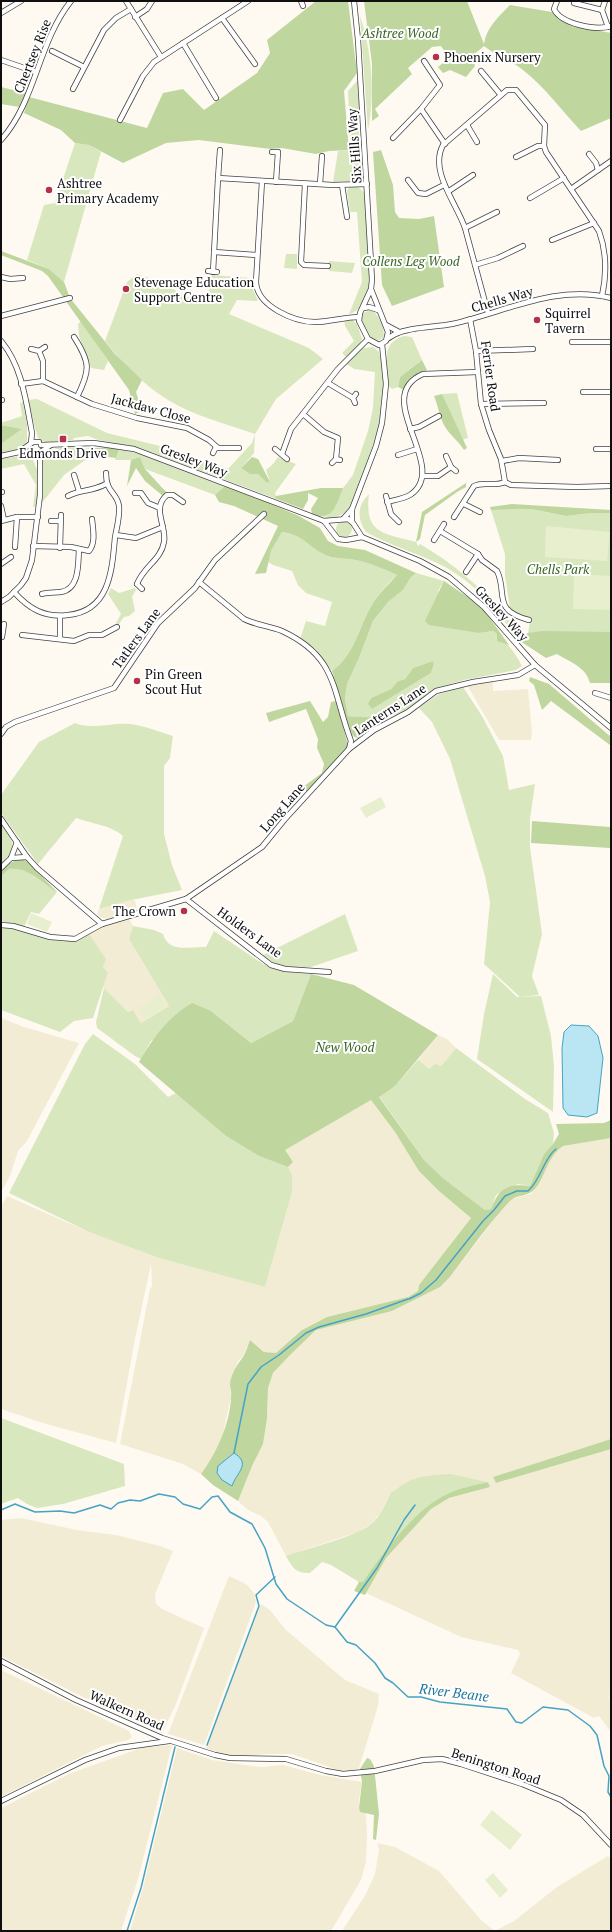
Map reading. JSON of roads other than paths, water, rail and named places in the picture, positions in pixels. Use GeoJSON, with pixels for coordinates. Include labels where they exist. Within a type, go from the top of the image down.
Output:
{"type":"FeatureCollection","features":[{"type":"Feature","properties":{"kind":"street"},"geometry":{"type":"LineString","coordinates":[[1,13],[21,1]]}},
{"type":"Feature","properties":{"kind":"street","name":"Chertsey Rise"},"geometry":{"type":"LineString","coordinates":[[1,140],[21,110],[54,28],[71,1]]}},
{"type":"Feature","properties":{"kind":"street"},"geometry":{"type":"LineString","coordinates":[[126,1],[161,57]]}},
{"type":"Feature","properties":{"kind":"street"},"geometry":{"type":"LineString","coordinates":[[136,17],[147,9],[152,1]]}},
{"type":"Feature","properties":{"kind":"street"},"geometry":{"type":"LineString","coordinates":[[120,120],[148,68],[161,57],[222,18],[241,3],[248,1]]}},
{"type":"Feature","properties":{"kind":"street","name":"Six Hills Way"},"geometry":{"type":"LineString","coordinates":[[354,1],[371,237],[371,290],[378,310]]}},
{"type":"Feature","properties":{"kind":"street"},"geometry":{"type":"LineString","coordinates":[[557,1],[554,9],[556,13],[566,19],[578,24],[610,27]]}},
{"type":"Feature","properties":{"kind":"street"},"geometry":{"type":"LineString","coordinates":[[605,1],[602,10],[610,27]]}},
{"type":"Feature","properties":{"kind":"street"},"geometry":{"type":"LineString","coordinates":[[574,3],[602,10]]}},
{"type":"Feature","properties":{"kind":"street"},"geometry":{"type":"LineString","coordinates":[[74,89],[104,30],[112,22],[131,9]]}},
{"type":"Feature","properties":{"kind":"street"},"geometry":{"type":"LineString","coordinates":[[222,18],[255,64]]}},
{"type":"Feature","properties":{"kind":"street"},"geometry":{"type":"LineString","coordinates":[[183,43],[216,98]]}},
{"type":"Feature","properties":{"kind":"street"},"geometry":{"type":"LineString","coordinates":[[52,51],[84,67]]}},
{"type":"Feature","properties":{"kind":"street"},"geometry":{"type":"LineString","coordinates":[[1,60],[36,72]]}},
{"type":"Feature","properties":{"kind":"street"},"geometry":{"type":"LineString","coordinates":[[393,138],[421,109],[440,85],[424,62]]}},
{"type":"Feature","properties":{"kind":"street"},"geometry":{"type":"LineString","coordinates":[[482,71],[500,94]]}},
{"type":"Feature","properties":{"kind":"street"},"geometry":{"type":"LineString","coordinates":[[488,313],[465,228],[449,192],[444,185],[438,166],[439,153],[445,144],[506,90],[516,90],[545,125],[544,146],[547,155],[594,223],[608,262],[602,296]]}},
{"type":"Feature","properties":{"kind":"street"},"geometry":{"type":"LineString","coordinates":[[421,109],[445,144]]}},
{"type":"Feature","properties":{"kind":"street"},"geometry":{"type":"LineString","coordinates":[[467,125],[477,142]]}},
{"type":"Feature","properties":{"kind":"street"},"geometry":{"type":"LineString","coordinates":[[516,157],[538,146],[544,146]]}},
{"type":"Feature","properties":{"kind":"street"},"geometry":{"type":"LineString","coordinates":[[212,271],[220,150]]}},
{"type":"Feature","properties":{"kind":"street"},"geometry":{"type":"LineString","coordinates":[[272,152],[278,152],[276,182]]}},
{"type":"Feature","properties":{"kind":"street"},"geometry":{"type":"LineString","coordinates":[[589,154],[596,163],[598,170]]}},
{"type":"Feature","properties":{"kind":"street"},"geometry":{"type":"LineString","coordinates":[[320,184],[322,156]]}},
{"type":"Feature","properties":{"kind":"street"},"geometry":{"type":"LineString","coordinates":[[571,189],[611,161]]}},
{"type":"Feature","properties":{"kind":"street"},"geometry":{"type":"LineString","coordinates":[[449,192],[474,174]]}},
{"type":"Feature","properties":{"kind":"street"},"geometry":{"type":"LineString","coordinates":[[218,178],[305,184],[367,184]]}},
{"type":"Feature","properties":{"kind":"street"},"geometry":{"type":"LineString","coordinates":[[530,198],[564,178]]}},
{"type":"Feature","properties":{"kind":"street"},"geometry":{"type":"LineString","coordinates":[[408,180],[418,193],[426,194],[444,185]]}},
{"type":"Feature","properties":{"kind":"street"},"geometry":{"type":"LineString","coordinates":[[262,181],[256,286],[259,295],[267,304],[307,321],[321,322],[346,317],[358,317]]}},
{"type":"Feature","properties":{"kind":"street"},"geometry":{"type":"LineString","coordinates":[[305,184],[301,262],[304,265],[328,266]]}},
{"type":"Feature","properties":{"kind":"street"},"geometry":{"type":"LineString","coordinates":[[342,185],[347,217]]}},
{"type":"Feature","properties":{"kind":"street"},"geometry":{"type":"LineString","coordinates":[[465,228],[497,212]]}},
{"type":"Feature","properties":{"kind":"street"},"geometry":{"type":"LineString","coordinates":[[552,240],[594,223]]}},
{"type":"Feature","properties":{"kind":"street"},"geometry":{"type":"LineString","coordinates":[[475,265],[498,258],[524,246]]}},
{"type":"Feature","properties":{"kind":"street"},"geometry":{"type":"LineString","coordinates":[[214,252],[257,255]]}},
{"type":"Feature","properties":{"kind":"street"},"geometry":{"type":"LineString","coordinates":[[1,277],[17,279],[23,278]]}},
{"type":"Feature","properties":{"kind":"street"},"geometry":{"type":"LineString","coordinates":[[17,279],[18,285]]}},
{"type":"Feature","properties":{"kind":"street","name":"Six Hills Way"},"geometry":{"type":"LineString","coordinates":[[364,308],[371,290]]}},
{"type":"Feature","properties":{"kind":"street","name":"Chells Way"},"geometry":{"type":"LineString","coordinates":[[387,339],[399,332],[470,319],[568,293],[611,298]]}},
{"type":"Feature","properties":{"kind":"street"},"geometry":{"type":"LineString","coordinates":[[59,294],[61,301]]}},
{"type":"Feature","properties":{"kind":"street"},"geometry":{"type":"LineString","coordinates":[[1,316],[70,298]]}},
{"type":"Feature","properties":{"kind":"street"},"geometry":{"type":"LineString","coordinates":[[369,307],[378,310],[386,325],[387,339],[382,344],[374,344],[368,339],[358,317],[364,308],[369,307]]}},
{"type":"Feature","properties":{"kind":"street","name":"Ferrier Road"},"geometry":{"type":"LineString","coordinates":[[470,319],[476,351],[481,404],[502,461],[505,482]]}},
{"type":"Feature","properties":{"kind":"street"},"geometry":{"type":"LineString","coordinates":[[386,325],[399,332]]}},
{"type":"Feature","properties":{"kind":"street"},"geometry":{"type":"LineString","coordinates":[[74,337],[78,343],[88,372],[77,397]]}},
{"type":"Feature","properties":{"kind":"street"},"geometry":{"type":"LineString","coordinates":[[282,454],[291,429],[346,360],[368,339]]}},
{"type":"Feature","properties":{"kind":"street"},"geometry":{"type":"LineString","coordinates":[[78,343],[83,340]]}},
{"type":"Feature","properties":{"kind":"street"},"geometry":{"type":"LineString","coordinates":[[1,341],[15,364],[32,433],[41,447],[39,464],[41,480],[32,560],[26,578],[14,592],[1,602]]}},
{"type":"Feature","properties":{"kind":"street"},"geometry":{"type":"LineString","coordinates":[[572,342],[611,342]]}},
{"type":"Feature","properties":{"kind":"street"},"geometry":{"type":"LineString","coordinates":[[352,509],[352,521],[344,518],[352,509],[376,446],[382,423],[386,371],[382,344]]}},
{"type":"Feature","properties":{"kind":"street"},"geometry":{"type":"LineString","coordinates":[[31,349],[39,351],[45,348]]}},
{"type":"Feature","properties":{"kind":"street"},"geometry":{"type":"LineString","coordinates":[[476,351],[533,349]]}},
{"type":"Feature","properties":{"kind":"street"},"geometry":{"type":"LineString","coordinates":[[21,384],[43,381],[43,361],[39,351]]}},
{"type":"Feature","properties":{"kind":"street"},"geometry":{"type":"LineString","coordinates":[[88,372],[94,372]]}},
{"type":"Feature","properties":{"kind":"street"},"geometry":{"type":"LineString","coordinates":[[387,502],[410,494],[419,486],[423,476],[422,464],[410,429],[405,400],[409,387],[419,376],[432,373],[478,372]]}},
{"type":"Feature","properties":{"kind":"street","name":"Jackdaw Close"},"geometry":{"type":"LineString","coordinates":[[43,381],[77,397],[137,418],[187,428],[209,440],[216,447]]}},
{"type":"Feature","properties":{"kind":"street"},"geometry":{"type":"LineString","coordinates":[[328,383],[355,396],[355,404]]}},
{"type":"Feature","properties":{"kind":"street"},"geometry":{"type":"LineString","coordinates":[[583,392],[611,392]]}},
{"type":"Feature","properties":{"kind":"street"},"geometry":{"type":"LineString","coordinates":[[481,404],[544,403]]}},
{"type":"Feature","properties":{"kind":"street"},"geometry":{"type":"LineString","coordinates":[[303,414],[324,432],[338,438],[336,461]]}},
{"type":"Feature","properties":{"kind":"street"},"geometry":{"type":"LineString","coordinates":[[410,429],[439,416]]}},
{"type":"Feature","properties":{"kind":"street"},"geometry":{"type":"LineString","coordinates":[[32,433],[30,444],[31,454],[39,464]]}},
{"type":"Feature","properties":{"kind":"street","name":"Gresley Way"},"geometry":{"type":"LineString","coordinates":[[1,456],[19,452],[31,454],[41,447],[51,445],[94,443],[134,449],[324,521],[333,530],[336,537],[341,540],[362,537],[420,561],[457,583],[484,607],[535,665],[611,728]]}},
{"type":"Feature","properties":{"kind":"street","name":"Gresley Way"},"geometry":{"type":"LineString","coordinates":[[19,452],[30,444],[41,447]]}},
{"type":"Feature","properties":{"kind":"street"},"geometry":{"type":"LineString","coordinates":[[213,453],[216,447],[239,448]]}},
{"type":"Feature","properties":{"kind":"street"},"geometry":{"type":"LineString","coordinates":[[275,449],[287,460]]}},
{"type":"Feature","properties":{"kind":"street"},"geometry":{"type":"LineString","coordinates":[[398,455],[417,449]]}},
{"type":"Feature","properties":{"kind":"street"},"geometry":{"type":"LineString","coordinates":[[596,449],[611,449]]}},
{"type":"Feature","properties":{"kind":"street"},"geometry":{"type":"LineString","coordinates":[[446,456],[452,467],[456,470]]}},
{"type":"Feature","properties":{"kind":"street"},"geometry":{"type":"LineString","coordinates":[[502,461],[519,458],[558,460]]}},
{"type":"Feature","properties":{"kind":"street"},"geometry":{"type":"LineString","coordinates":[[423,476],[429,478],[438,476],[452,467]]}},
{"type":"Feature","properties":{"kind":"street"},"geometry":{"type":"LineString","coordinates":[[14,592],[25,604],[39,612],[60,616],[84,611],[92,606],[102,595],[111,574],[119,505],[106,484],[106,473]]}},
{"type":"Feature","properties":{"kind":"street"},"geometry":{"type":"LineString","coordinates":[[74,474],[79,491]]}},
{"type":"Feature","properties":{"kind":"street"},"geometry":{"type":"LineString","coordinates":[[454,517],[464,504],[474,486],[479,484],[501,484],[505,482],[511,485],[577,487],[611,486]]}},
{"type":"Feature","properties":{"kind":"street"},"geometry":{"type":"LineString","coordinates":[[68,496],[79,491],[87,492],[95,490],[106,484]]}},
{"type":"Feature","properties":{"kind":"street"},"geometry":{"type":"LineString","coordinates":[[135,493],[141,493],[150,504],[160,508]]}},
{"type":"Feature","properties":{"kind":"street"},"geometry":{"type":"LineString","coordinates":[[132,586],[137,584],[143,572],[156,559],[162,548],[165,539],[160,508],[167,495],[172,494],[183,502]]}},
{"type":"Feature","properties":{"kind":"street"},"geometry":{"type":"LineString","coordinates":[[386,496],[391,514],[399,522]]}},
{"type":"Feature","properties":{"kind":"street"},"geometry":{"type":"LineString","coordinates":[[464,504],[480,512]]}},
{"type":"Feature","properties":{"kind":"street"},"geometry":{"type":"LineString","coordinates":[[1,506],[2,520],[17,517],[38,517]]}},
{"type":"Feature","properties":{"kind":"street","name":"Tatlers Lane"},"geometry":{"type":"LineString","coordinates":[[1,734],[6,727],[15,722],[114,688],[158,622],[199,582],[215,560],[264,514]]}},
{"type":"Feature","properties":{"kind":"street"},"geometry":{"type":"LineString","coordinates":[[60,548],[61,515]]}},
{"type":"Feature","properties":{"kind":"street"},"geometry":{"type":"LineString","coordinates":[[15,547],[18,539],[17,517]]}},
{"type":"Feature","properties":{"kind":"street","name":"Gresley Way"},"geometry":{"type":"LineString","coordinates":[[324,521],[344,518]]}},
{"type":"Feature","properties":{"kind":"street"},"geometry":{"type":"LineString","coordinates":[[34,546],[88,551],[91,548],[94,532],[92,519]]}},
{"type":"Feature","properties":{"kind":"street"},"geometry":{"type":"LineString","coordinates":[[333,530],[337,520]]}},
{"type":"Feature","properties":{"kind":"street"},"geometry":{"type":"LineString","coordinates":[[51,521],[60,521]]}},
{"type":"Feature","properties":{"kind":"street","name":"Gresley Way"},"geometry":{"type":"LineString","coordinates":[[352,521],[362,537]]}},
{"type":"Feature","properties":{"kind":"street"},"geometry":{"type":"LineString","coordinates":[[434,540],[444,524]]}},
{"type":"Feature","properties":{"kind":"street"},"geometry":{"type":"LineString","coordinates":[[116,535],[136,538],[163,527]]}},
{"type":"Feature","properties":{"kind":"street"},"geometry":{"type":"LineString","coordinates":[[351,538],[355,528]]}},
{"type":"Feature","properties":{"kind":"street"},"geometry":{"type":"LineString","coordinates":[[440,531],[478,554],[482,560],[498,573],[504,604],[516,615],[529,620]]}},
{"type":"Feature","properties":{"kind":"street"},"geometry":{"type":"LineString","coordinates":[[42,594],[48,590],[61,592],[71,589],[75,582],[79,549]]}},
{"type":"Feature","properties":{"kind":"street"},"geometry":{"type":"LineString","coordinates":[[466,572],[478,554]]}},
{"type":"Feature","properties":{"kind":"street"},"geometry":{"type":"LineString","coordinates":[[1,564],[8,562],[10,557]]}},
{"type":"Feature","properties":{"kind":"street"},"geometry":{"type":"LineString","coordinates":[[199,582],[244,619],[252,623],[281,631],[302,642],[315,652],[331,676],[351,741],[349,750]]}},
{"type":"Feature","properties":{"kind":"street"},"geometry":{"type":"LineString","coordinates":[[137,584],[142,590]]}},
{"type":"Feature","properties":{"kind":"street"},"geometry":{"type":"LineString","coordinates":[[60,616],[60,639]]}},
{"type":"Feature","properties":{"kind":"street"},"geometry":{"type":"LineString","coordinates":[[22,635],[38,638],[76,641],[89,635],[104,634],[114,628],[111,622]]}},
{"type":"Feature","properties":{"kind":"street"},"geometry":{"type":"LineString","coordinates":[[2,637],[4,624]]}},
{"type":"Feature","properties":{"kind":"street"},"geometry":{"type":"LineString","coordinates":[[38,638],[38,644]]}},
{"type":"Feature","properties":{"kind":"street","name":"Lanterns Lane"},"geometry":{"type":"LineString","coordinates":[[349,750],[374,730],[408,712],[436,691],[474,682],[518,675],[535,665]]}},
{"type":"Feature","properties":{"kind":"street"},"geometry":{"type":"LineString","coordinates":[[595,693],[601,693],[611,698]]}},
{"type":"Feature","properties":{"kind":"street","name":"Long Lane"},"geometry":{"type":"LineString","coordinates":[[1,926],[13,926],[50,937],[68,940],[75,939],[102,924],[186,899],[262,847],[285,819],[349,750]]}},
{"type":"Feature","properties":{"kind":"street"},"geometry":{"type":"LineString","coordinates":[[1,819],[26,857],[47,878],[102,924]]}},
{"type":"Feature","properties":{"kind":"street"},"geometry":{"type":"LineString","coordinates":[[1,868],[11,858],[17,842]]}},
{"type":"Feature","properties":{"kind":"street"},"geometry":{"type":"LineString","coordinates":[[11,858],[26,857]]}},
{"type":"Feature","properties":{"kind":"street","name":"Holders Lane"},"geometry":{"type":"LineString","coordinates":[[186,899],[271,965],[285,969],[330,972]]}},
{"type":"Feature","properties":{"kind":"street","name":"Walkern Road"},"geometry":{"type":"LineString","coordinates":[[1,1661],[76,1700],[169,1741]]}},
{"type":"Feature","properties":{"kind":"street","name":"Walkern Road"},"geometry":{"type":"LineString","coordinates":[[1,1801],[85,1760],[136,1744],[169,1741]]}},
{"type":"Feature","properties":{"kind":"street","name":"Benington Road"},"geometry":{"type":"LineString","coordinates":[[169,1741],[230,1758],[286,1759],[322,1770],[343,1774],[375,1771],[423,1760],[442,1759],[493,1774],[561,1800],[583,1815],[611,1846]]}},
{"type":"Feature","properties":{"kind":"water"},"geometry":{"type":"Polygon","coordinates":[[[571,1025],[589,1026],[598,1036],[603,1058],[597,1113],[587,1117],[568,1115],[563,1108],[562,1048],[564,1032],[571,1025]]]}},
{"type":"Feature","properties":{"kind":"water"},"geometry":{"type":"Polygon","coordinates":[[[234,1453],[242,1461],[242,1465],[232,1486],[222,1480],[217,1473],[218,1466],[234,1453]]]}},
{"type":"Feature","properties":{"kind":"waterway"},"geometry":{"type":"LineString","coordinates":[[409,1299],[421,1293],[436,1280],[505,1196],[517,1191],[528,1191],[536,1181],[548,1158],[556,1149]]}},
{"type":"Feature","properties":{"kind":"waterway"},"geometry":{"type":"LineString","coordinates":[[234,1453],[248,1384],[261,1367],[279,1355],[306,1333],[319,1327],[366,1314],[408,1299]]}},
{"type":"Feature","properties":{"kind":"waterway","name":"River Beane"},"geometry":{"type":"LineString","coordinates":[[1,1510],[15,1504],[35,1512],[60,1511],[74,1513],[100,1505],[111,1509],[118,1503],[130,1500],[140,1501],[159,1494],[175,1497],[183,1504],[200,1509],[212,1497],[218,1496],[230,1512],[252,1524],[265,1548],[276,1584],[287,1599],[326,1625],[335,1627],[347,1642],[356,1645],[375,1663],[385,1678],[393,1683],[408,1697],[421,1697],[440,1702],[507,1709],[516,1722],[522,1723],[543,1707],[568,1710],[590,1726],[597,1735],[604,1766],[609,1776],[608,1792],[611,1797]]}},
{"type":"Feature","properties":{"kind":"waterway"},"geometry":{"type":"LineString","coordinates":[[335,1627],[377,1568],[404,1520],[415,1505]]}},
{"type":"Feature","properties":{"kind":"waterway"},"geometry":{"type":"LineString","coordinates":[[207,1745],[259,1606],[256,1595],[275,1577]]}},
{"type":"Feature","properties":{"kind":"waterway"},"geometry":{"type":"LineString","coordinates":[[127,1931],[141,1888],[175,1747]]}},
{"type":"Feature","properties":{"kind":"place","name":"Phoenix Nursery"},"geometry":{"type":"Point","coordinates":[436,57]}},
{"type":"Feature","properties":{"kind":"place","name":"Ashtree Primary Academy"},"geometry":{"type":"Point","coordinates":[49,190]}},
{"type":"Feature","properties":{"kind":"place","name":"Stevenage Education Support Centre"},"geometry":{"type":"Point","coordinates":[126,289]}},
{"type":"Feature","properties":{"kind":"place","name":"Squirrel Tavern"},"geometry":{"type":"Point","coordinates":[537,320]}},
{"type":"Feature","properties":{"kind":"place","name":"Edmonds Drive"},"geometry":{"type":"Point","coordinates":[63,439]}},
{"type":"Feature","properties":{"kind":"place","name":"Pin Green Scout Hut"},"geometry":{"type":"Point","coordinates":[137,681]}},
{"type":"Feature","properties":{"kind":"place","name":"The Crown"},"geometry":{"type":"Point","coordinates":[184,911]}},
{"type":"Feature","properties":{"kind":"park label","name":"Ashtree Wood"},"geometry":{"type":"Point","coordinates":[400,33]}},
{"type":"Feature","properties":{"kind":"park label","name":"Collens Leg Wood"},"geometry":{"type":"Point","coordinates":[411,261]}},
{"type":"Feature","properties":{"kind":"park label","name":"Chells Park"},"geometry":{"type":"Point","coordinates":[558,569]}},
{"type":"Feature","properties":{"kind":"park label","name":"New Wood"},"geometry":{"type":"Point","coordinates":[345,1047]}}]}
